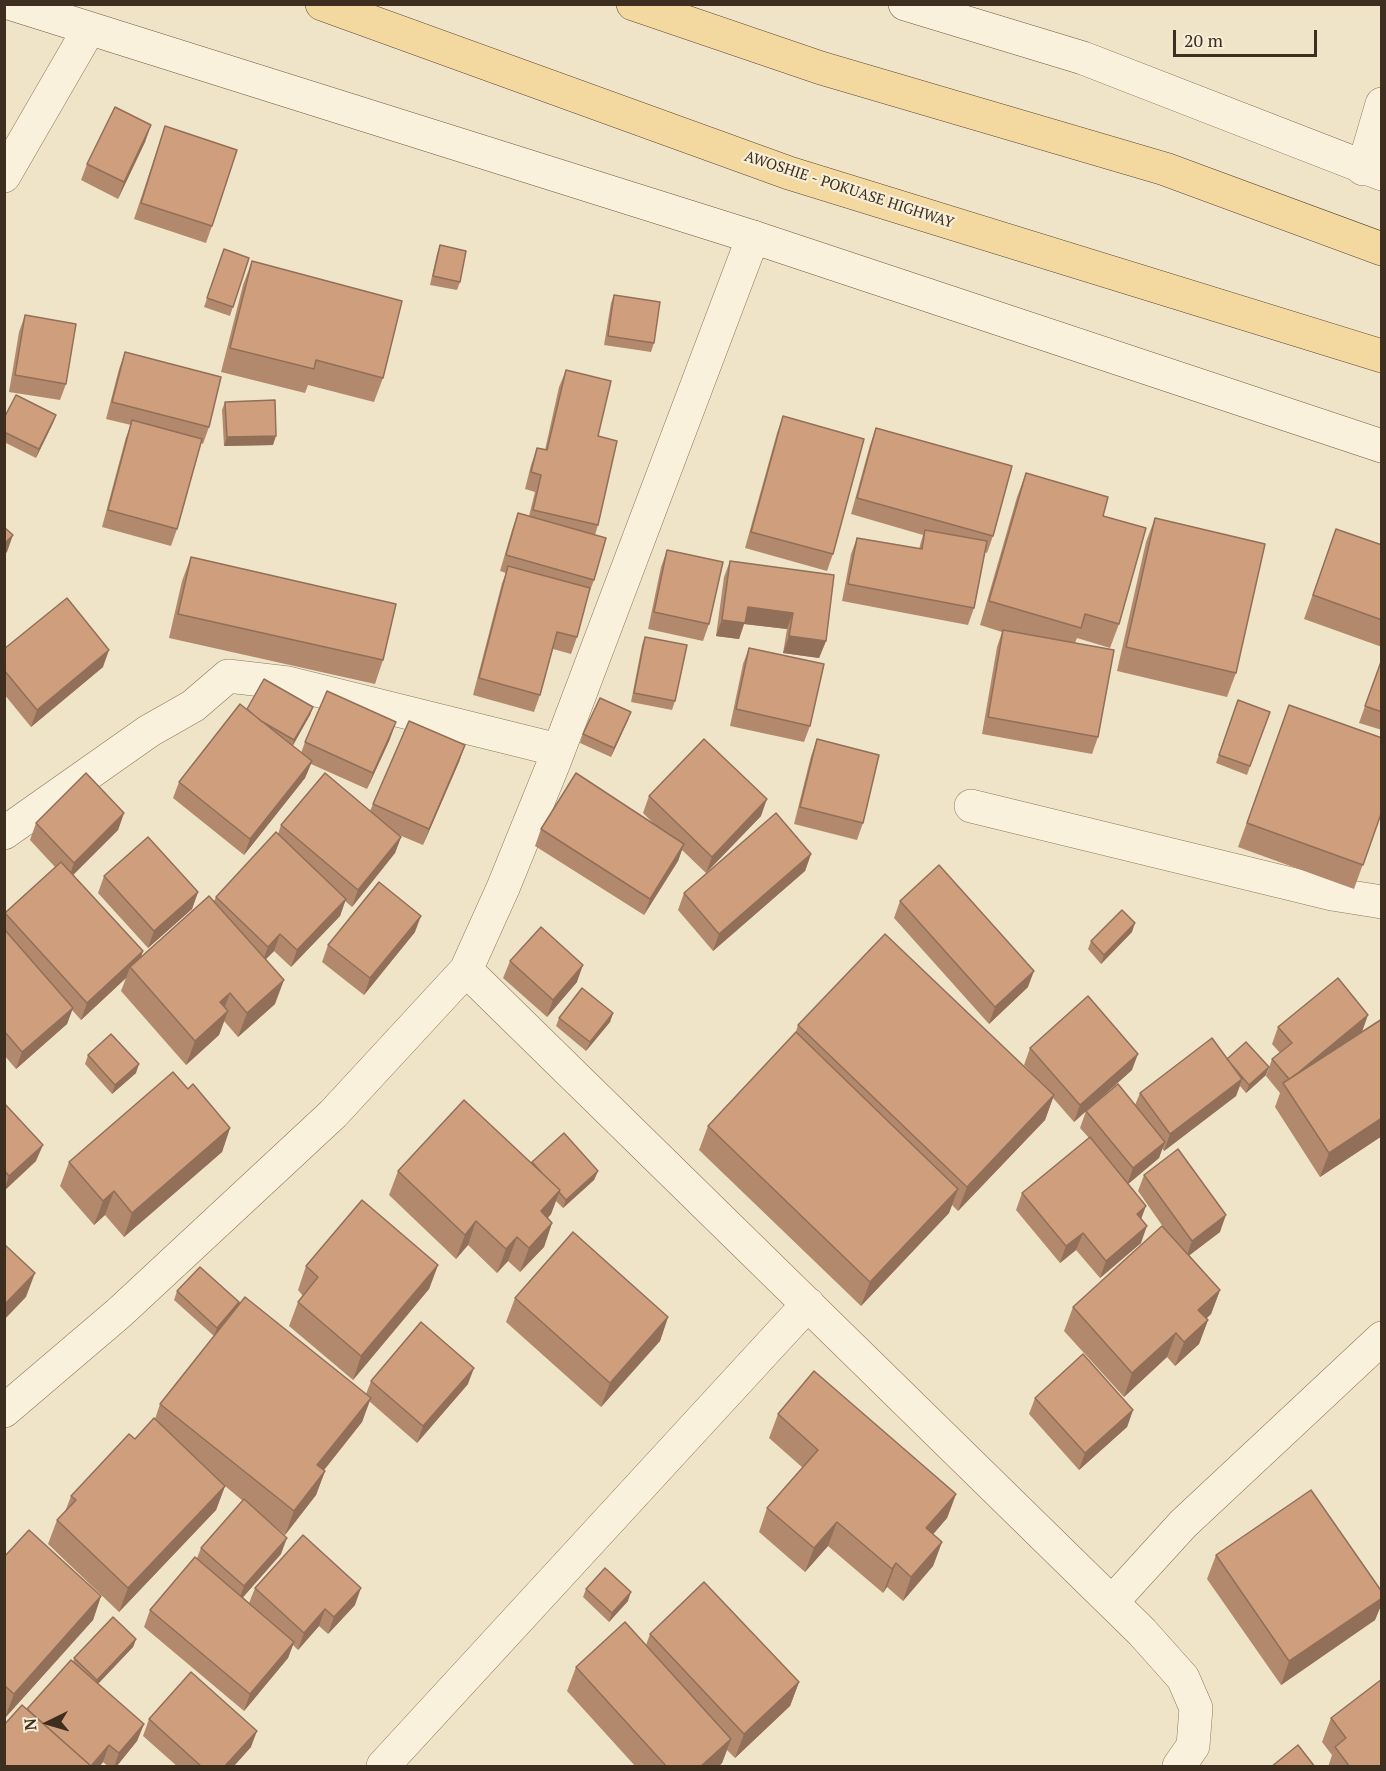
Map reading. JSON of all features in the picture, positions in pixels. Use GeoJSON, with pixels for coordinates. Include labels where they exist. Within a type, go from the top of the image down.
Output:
{"type":"FeatureCollection","features":[{"type":"Feature","properties":{"kind":"main road","name":"AWOSHIE - POKUASE HIGHWAY"},"geometry":{"type":"LineString","coordinates":[[322,4],[789,173],[1382,356]]}},
{"type":"Feature","properties":{"kind":"main road"},"geometry":{"type":"LineString","coordinates":[[633,4],[821,68],[1165,169],[1382,249]]}},
{"type":"Feature","properties":{"kind":"street"},"geometry":{"type":"LineString","coordinates":[[12,4],[753,237],[1382,446]]}},
{"type":"Feature","properties":{"kind":"street"},"geometry":{"type":"LineString","coordinates":[[905,4],[1083,58],[1372,172],[1382,104]]}},
{"type":"Feature","properties":{"kind":"street"},"geometry":{"type":"LineString","coordinates":[[4,176],[89,29]]}},
{"type":"Feature","properties":{"kind":"street"},"geometry":{"type":"LineString","coordinates":[[4,1411],[119,1313],[333,1114],[466,970],[504,888],[753,237]]}},
{"type":"Feature","properties":{"kind":"street"},"geometry":{"type":"LineString","coordinates":[[4,833],[149,731],[193,706],[228,676],[288,683],[558,750]]}},
{"type":"Feature","properties":{"kind":"street"},"geometry":{"type":"LineString","coordinates":[[970,806],[1332,894],[1382,902]]}},
{"type":"Feature","properties":{"kind":"street"},"geometry":{"type":"LineString","coordinates":[[466,970],[1112,1602],[1183,1678],[1196,1708],[1193,1746],[1179,1767]]}},
{"type":"Feature","properties":{"kind":"street"},"geometry":{"type":"LineString","coordinates":[[383,1767],[808,1304]]}},
{"type":"Feature","properties":{"kind":"street"},"geometry":{"type":"LineString","coordinates":[[1112,1602],[1183,1524],[1382,1338]]}},
{"type":"Feature","properties":{"kind":"building"},"geometry":{"type":"Polygon","coordinates":[[[115,107],[151,125],[124,182],[87,164],[115,107]]]}},
{"type":"Feature","properties":{"kind":"building"},"geometry":{"type":"Polygon","coordinates":[[[165,126],[237,150],[212,226],[141,203],[165,126]]]}},
{"type":"Feature","properties":{"kind":"building"},"geometry":{"type":"Polygon","coordinates":[[[440,245],[466,251],[460,282],[433,276],[440,245]]]}},
{"type":"Feature","properties":{"kind":"building"},"geometry":{"type":"Polygon","coordinates":[[[224,249],[249,258],[233,307],[207,298],[224,249]]]}},
{"type":"Feature","properties":{"kind":"building"},"geometry":{"type":"Polygon","coordinates":[[[252,261],[402,301],[383,378],[316,360],[314,369],[230,348],[252,261]]]}},
{"type":"Feature","properties":{"kind":"building"},"geometry":{"type":"Polygon","coordinates":[[[614,295],[660,302],[654,343],[608,336],[614,295]]]}},
{"type":"Feature","properties":{"kind":"building"},"geometry":{"type":"Polygon","coordinates":[[[25,315],[76,324],[66,384],[15,375],[25,315]]]}},
{"type":"Feature","properties":{"kind":"building"},"geometry":{"type":"Polygon","coordinates":[[[125,352],[221,377],[209,427],[112,402],[125,352]]]}},
{"type":"Feature","properties":{"kind":"building"},"geometry":{"type":"Polygon","coordinates":[[[566,370],[611,381],[598,436],[617,441],[598,525],[533,510],[541,475],[531,472],[537,448],[547,450],[566,370]]]}},
{"type":"Feature","properties":{"kind":"building"},"geometry":{"type":"Polygon","coordinates":[[[16,395],[56,415],[39,449],[4,432],[4,418],[16,395]]]}},
{"type":"Feature","properties":{"kind":"building"},"geometry":{"type":"Polygon","coordinates":[[[275,400],[276,436],[227,437],[225,402],[275,400]]]}},
{"type":"Feature","properties":{"kind":"building"},"geometry":{"type":"Polygon","coordinates":[[[783,416],[864,439],[833,554],[751,532],[783,416]]]}},
{"type":"Feature","properties":{"kind":"building"},"geometry":{"type":"Polygon","coordinates":[[[132,420],[202,439],[177,529],[108,510],[132,420]]]}},
{"type":"Feature","properties":{"kind":"building"},"geometry":{"type":"Polygon","coordinates":[[[876,428],[1012,466],[993,536],[857,498],[876,428]]]}},
{"type":"Feature","properties":{"kind":"building"},"geometry":{"type":"Polygon","coordinates":[[[1026,473],[1108,497],[1103,516],[1146,528],[1119,624],[1085,614],[1081,628],[989,601],[1026,473]]]}},
{"type":"Feature","properties":{"kind":"building"},"geometry":{"type":"Polygon","coordinates":[[[518,513],[606,538],[594,580],[506,555],[518,513]]]}},
{"type":"Feature","properties":{"kind":"building"},"geometry":{"type":"Polygon","coordinates":[[[1155,518],[1265,544],[1236,673],[1126,647],[1155,518]]]}},
{"type":"Feature","properties":{"kind":"building"},"geometry":{"type":"Polygon","coordinates":[[[4,527],[13,535],[4,544],[4,527]]]}},
{"type":"Feature","properties":{"kind":"building"},"geometry":{"type":"Polygon","coordinates":[[[1336,529],[1382,545],[1382,620],[1313,595],[1336,529]]]}},
{"type":"Feature","properties":{"kind":"building"},"geometry":{"type":"Polygon","coordinates":[[[925,530],[987,541],[974,608],[848,584],[857,538],[922,549],[925,530]]]}},
{"type":"Feature","properties":{"kind":"building"},"geometry":{"type":"Polygon","coordinates":[[[667,550],[723,562],[709,624],[654,612],[667,550]]]}},
{"type":"Feature","properties":{"kind":"building"},"geometry":{"type":"Polygon","coordinates":[[[191,557],[396,604],[383,660],[178,614],[191,557]]]}},
{"type":"Feature","properties":{"kind":"building"},"geometry":{"type":"Polygon","coordinates":[[[730,561],[834,575],[826,641],[789,636],[793,613],[748,607],[745,623],[722,620],[730,561]]]}},
{"type":"Feature","properties":{"kind":"building"},"geometry":{"type":"Polygon","coordinates":[[[508,566],[590,588],[577,637],[557,632],[540,695],[479,678],[508,566]]]}},
{"type":"Feature","properties":{"kind":"building"},"geometry":{"type":"Polygon","coordinates":[[[67,598],[109,650],[37,710],[4,670],[4,649],[67,598]]]}},
{"type":"Feature","properties":{"kind":"building"},"geometry":{"type":"Polygon","coordinates":[[[1003,630],[1114,650],[1098,737],[988,717],[1003,630]]]}},
{"type":"Feature","properties":{"kind":"building"},"geometry":{"type":"Polygon","coordinates":[[[645,637],[687,645],[675,701],[634,693],[645,637]]]}},
{"type":"Feature","properties":{"kind":"building"},"geometry":{"type":"Polygon","coordinates":[[[749,648],[824,664],[810,726],[736,709],[749,648]]]}},
{"type":"Feature","properties":{"kind":"building"},"geometry":{"type":"Polygon","coordinates":[[[1382,659],[1382,712],[1365,706],[1382,659]]]}},
{"type":"Feature","properties":{"kind":"building"},"geometry":{"type":"Polygon","coordinates":[[[264,679],[313,707],[294,740],[261,721],[247,709],[264,679]]]}},
{"type":"Feature","properties":{"kind":"building"},"geometry":{"type":"Polygon","coordinates":[[[327,691],[396,722],[373,773],[305,742],[327,691]]]}},
{"type":"Feature","properties":{"kind":"building"},"geometry":{"type":"Polygon","coordinates":[[[600,698],[631,712],[614,748],[583,734],[600,698]]]}},
{"type":"Feature","properties":{"kind":"building"},"geometry":{"type":"Polygon","coordinates":[[[1238,700],[1270,712],[1250,766],[1219,755],[1238,700]]]}},
{"type":"Feature","properties":{"kind":"building"},"geometry":{"type":"Polygon","coordinates":[[[240,704],[312,761],[250,839],[179,782],[240,704]]]}},
{"type":"Feature","properties":{"kind":"building"},"geometry":{"type":"Polygon","coordinates":[[[1289,705],[1382,738],[1382,811],[1363,865],[1247,823],[1289,705]]]}},
{"type":"Feature","properties":{"kind":"building"},"geometry":{"type":"Polygon","coordinates":[[[409,721],[465,745],[429,829],[373,804],[409,721]]]}},
{"type":"Feature","properties":{"kind":"building"},"geometry":{"type":"Polygon","coordinates":[[[704,739],[767,799],[712,857],[649,796],[704,739]]]}},
{"type":"Feature","properties":{"kind":"building"},"geometry":{"type":"Polygon","coordinates":[[[817,739],[879,755],[863,823],[800,807],[817,739]]]}},
{"type":"Feature","properties":{"kind":"building"},"geometry":{"type":"Polygon","coordinates":[[[86,773],[124,813],[74,863],[36,823],[86,773]]]}},
{"type":"Feature","properties":{"kind":"building"},"geometry":{"type":"Polygon","coordinates":[[[325,773],[401,837],[358,890],[281,825],[325,773]]]}},
{"type":"Feature","properties":{"kind":"building"},"geometry":{"type":"Polygon","coordinates":[[[576,773],[684,844],[650,899],[541,829],[576,773]]]}},
{"type":"Feature","properties":{"kind":"building"},"geometry":{"type":"Polygon","coordinates":[[[776,813],[811,854],[719,934],[684,893],[776,813]]]}},
{"type":"Feature","properties":{"kind":"building"},"geometry":{"type":"Polygon","coordinates":[[[276,832],[346,899],[297,950],[280,934],[268,947],[216,897],[276,832]]]}},
{"type":"Feature","properties":{"kind":"building"},"geometry":{"type":"Polygon","coordinates":[[[148,837],[198,892],[154,931],[104,876],[148,837]]]}},
{"type":"Feature","properties":{"kind":"building"},"geometry":{"type":"Polygon","coordinates":[[[61,862],[143,951],[87,1003],[5,913],[61,862]]]}},
{"type":"Feature","properties":{"kind":"building"},"geometry":{"type":"Polygon","coordinates":[[[939,865],[1034,971],[995,1007],[900,901],[939,865]]]}},
{"type":"Feature","properties":{"kind":"building"},"geometry":{"type":"Polygon","coordinates":[[[379,882],[421,916],[370,978],[328,945],[379,882]]]}},
{"type":"Feature","properties":{"kind":"building"},"geometry":{"type":"Polygon","coordinates":[[[209,896],[284,980],[247,1013],[230,993],[220,1002],[228,1011],[195,1041],[130,967],[209,896]]]}},
{"type":"Feature","properties":{"kind":"building"},"geometry":{"type":"Polygon","coordinates":[[[1122,910],[1135,923],[1104,955],[1091,941],[1122,910]]]}},
{"type":"Feature","properties":{"kind":"building"},"geometry":{"type":"Polygon","coordinates":[[[541,927],[583,965],[553,1000],[510,961],[541,927]]]}},
{"type":"Feature","properties":{"kind":"building"},"geometry":{"type":"Polygon","coordinates":[[[4,929],[73,1008],[22,1052],[4,1031],[4,929]]]}},
{"type":"Feature","properties":{"kind":"building"},"geometry":{"type":"Polygon","coordinates":[[[885,934],[1054,1095],[967,1187],[798,1025],[885,934]]]}},
{"type":"Feature","properties":{"kind":"building"},"geometry":{"type":"Polygon","coordinates":[[[1338,978],[1368,1015],[1289,1079],[1272,1059],[1292,1043],[1278,1027],[1338,978]]]}},
{"type":"Feature","properties":{"kind":"building"},"geometry":{"type":"Polygon","coordinates":[[[582,988],[613,1013],[590,1042],[559,1018],[582,988]]]}},
{"type":"Feature","properties":{"kind":"building"},"geometry":{"type":"Polygon","coordinates":[[[1088,996],[1138,1054],[1080,1105],[1030,1048],[1088,996]]]}},
{"type":"Feature","properties":{"kind":"building"},"geometry":{"type":"Polygon","coordinates":[[[1382,1019],[1382,1118],[1329,1153],[1283,1083],[1382,1019]]]}},
{"type":"Feature","properties":{"kind":"building"},"geometry":{"type":"Polygon","coordinates":[[[796,1032],[958,1189],[870,1282],[708,1126],[796,1032]]]}},
{"type":"Feature","properties":{"kind":"building"},"geometry":{"type":"Polygon","coordinates":[[[111,1034],[139,1064],[115,1085],[88,1055],[111,1034]]]}},
{"type":"Feature","properties":{"kind":"building"},"geometry":{"type":"Polygon","coordinates":[[[1212,1038],[1242,1079],[1170,1134],[1140,1093],[1212,1038]]]}},
{"type":"Feature","properties":{"kind":"building"},"geometry":{"type":"Polygon","coordinates":[[[1246,1042],[1269,1067],[1249,1085],[1227,1059],[1246,1042]]]}},
{"type":"Feature","properties":{"kind":"building"},"geometry":{"type":"Polygon","coordinates":[[[173,1072],[188,1089],[193,1084],[230,1128],[132,1213],[114,1191],[103,1201],[69,1162],[173,1072]]]}},
{"type":"Feature","properties":{"kind":"building"},"geometry":{"type":"Polygon","coordinates":[[[1118,1084],[1165,1142],[1133,1168],[1086,1111],[1118,1084]]]}},
{"type":"Feature","properties":{"kind":"building"},"geometry":{"type":"Polygon","coordinates":[[[464,1100],[560,1190],[541,1211],[552,1223],[529,1248],[517,1237],[506,1249],[476,1221],[465,1235],[398,1171],[464,1100]]]}},
{"type":"Feature","properties":{"kind":"building"},"geometry":{"type":"Polygon","coordinates":[[[4,1103],[43,1145],[9,1176],[4,1170],[4,1103]]]}},
{"type":"Feature","properties":{"kind":"building"},"geometry":{"type":"Polygon","coordinates":[[[564,1133],[598,1171],[566,1200],[559,1192],[560,1190],[532,1162],[564,1133]]]}},
{"type":"Feature","properties":{"kind":"building"},"geometry":{"type":"Polygon","coordinates":[[[1090,1137],[1146,1206],[1137,1214],[1147,1226],[1106,1261],[1083,1233],[1066,1246],[1022,1193],[1090,1137]]]}},
{"type":"Feature","properties":{"kind":"building"},"geometry":{"type":"Polygon","coordinates":[[[1178,1149],[1226,1215],[1192,1241],[1144,1175],[1178,1149]]]}},
{"type":"Feature","properties":{"kind":"building"},"geometry":{"type":"Polygon","coordinates":[[[362,1200],[438,1265],[361,1356],[298,1302],[318,1277],[306,1266],[362,1200]]]}},
{"type":"Feature","properties":{"kind":"building"},"geometry":{"type":"Polygon","coordinates":[[[1162,1226],[1220,1290],[1198,1310],[1208,1320],[1184,1342],[1176,1333],[1132,1373],[1073,1307],[1162,1226]]]}},
{"type":"Feature","properties":{"kind":"building"},"geometry":{"type":"Polygon","coordinates":[[[573,1232],[668,1317],[610,1383],[515,1298],[573,1232]]]}},
{"type":"Feature","properties":{"kind":"building"},"geometry":{"type":"Polygon","coordinates":[[[4,1244],[35,1273],[4,1305],[4,1244]]]}},
{"type":"Feature","properties":{"kind":"building"},"geometry":{"type":"Polygon","coordinates":[[[200,1267],[239,1302],[217,1328],[177,1291],[200,1267]]]}},
{"type":"Feature","properties":{"kind":"building"},"geometry":{"type":"Polygon","coordinates":[[[245,1297],[371,1398],[317,1465],[325,1471],[294,1511],[160,1404],[245,1297]]]}},
{"type":"Feature","properties":{"kind":"building"},"geometry":{"type":"Polygon","coordinates":[[[421,1322],[474,1368],[423,1426],[371,1381],[421,1322]]]}},
{"type":"Feature","properties":{"kind":"building"},"geometry":{"type":"Polygon","coordinates":[[[1083,1354],[1133,1410],[1085,1453],[1035,1398],[1083,1354]]]}},
{"type":"Feature","properties":{"kind":"building"},"geometry":{"type":"Polygon","coordinates":[[[814,1371],[956,1494],[926,1528],[942,1542],[911,1577],[896,1563],[892,1569],[837,1522],[814,1548],[767,1508],[818,1450],[778,1414],[814,1371]]]}},
{"type":"Feature","properties":{"kind":"building"},"geometry":{"type":"Polygon","coordinates":[[[154,1418],[225,1486],[128,1588],[57,1520],[76,1500],[71,1496],[129,1434],[135,1439],[154,1418]]]}},
{"type":"Feature","properties":{"kind":"building"},"geometry":{"type":"Polygon","coordinates":[[[1311,1490],[1382,1592],[1382,1598],[1289,1661],[1216,1555],[1311,1490]]]}},
{"type":"Feature","properties":{"kind":"building"},"geometry":{"type":"Polygon","coordinates":[[[244,1499],[287,1538],[244,1586],[201,1548],[244,1499]]]}},
{"type":"Feature","properties":{"kind":"building"},"geometry":{"type":"Polygon","coordinates":[[[29,1530],[101,1596],[14,1694],[4,1685],[4,1557],[29,1530]]]}},
{"type":"Feature","properties":{"kind":"building"},"geometry":{"type":"Polygon","coordinates":[[[303,1535],[361,1588],[334,1617],[325,1609],[304,1633],[255,1588],[303,1535]]]}},
{"type":"Feature","properties":{"kind":"building"},"geometry":{"type":"Polygon","coordinates":[[[195,1557],[294,1642],[250,1694],[150,1610],[195,1557]]]}},
{"type":"Feature","properties":{"kind":"building"},"geometry":{"type":"Polygon","coordinates":[[[605,1568],[631,1592],[612,1613],[586,1589],[605,1568]]]}},
{"type":"Feature","properties":{"kind":"building"},"geometry":{"type":"Polygon","coordinates":[[[704,1582],[799,1682],[744,1734],[650,1634],[704,1582]]]}},
{"type":"Feature","properties":{"kind":"building"},"geometry":{"type":"Polygon","coordinates":[[[113,1617],[136,1639],[97,1680],[74,1658],[113,1617]]]}},
{"type":"Feature","properties":{"kind":"building"},"geometry":{"type":"Polygon","coordinates":[[[625,1622],[731,1739],[700,1767],[667,1767],[576,1667],[625,1622]]]}},
{"type":"Feature","properties":{"kind":"building"},"geometry":{"type":"Polygon","coordinates":[[[71,1660],[144,1724],[119,1753],[109,1745],[91,1766],[27,1709],[71,1660]]]}},
{"type":"Feature","properties":{"kind":"building"},"geometry":{"type":"Polygon","coordinates":[[[191,1672],[257,1731],[224,1767],[202,1767],[149,1719],[191,1672]]]}},
{"type":"Feature","properties":{"kind":"building"},"geometry":{"type":"Polygon","coordinates":[[[1382,1679],[1382,1767],[1350,1767],[1335,1747],[1346,1738],[1331,1718],[1382,1679]]]}},
{"type":"Feature","properties":{"kind":"building"},"geometry":{"type":"Polygon","coordinates":[[[22,1705],[92,1767],[4,1767],[4,1725],[22,1705]]]}},
{"type":"Feature","properties":{"kind":"building"},"geometry":{"type":"Polygon","coordinates":[[[1298,1745],[1315,1767],[1271,1767],[1298,1745]]]}}]}
